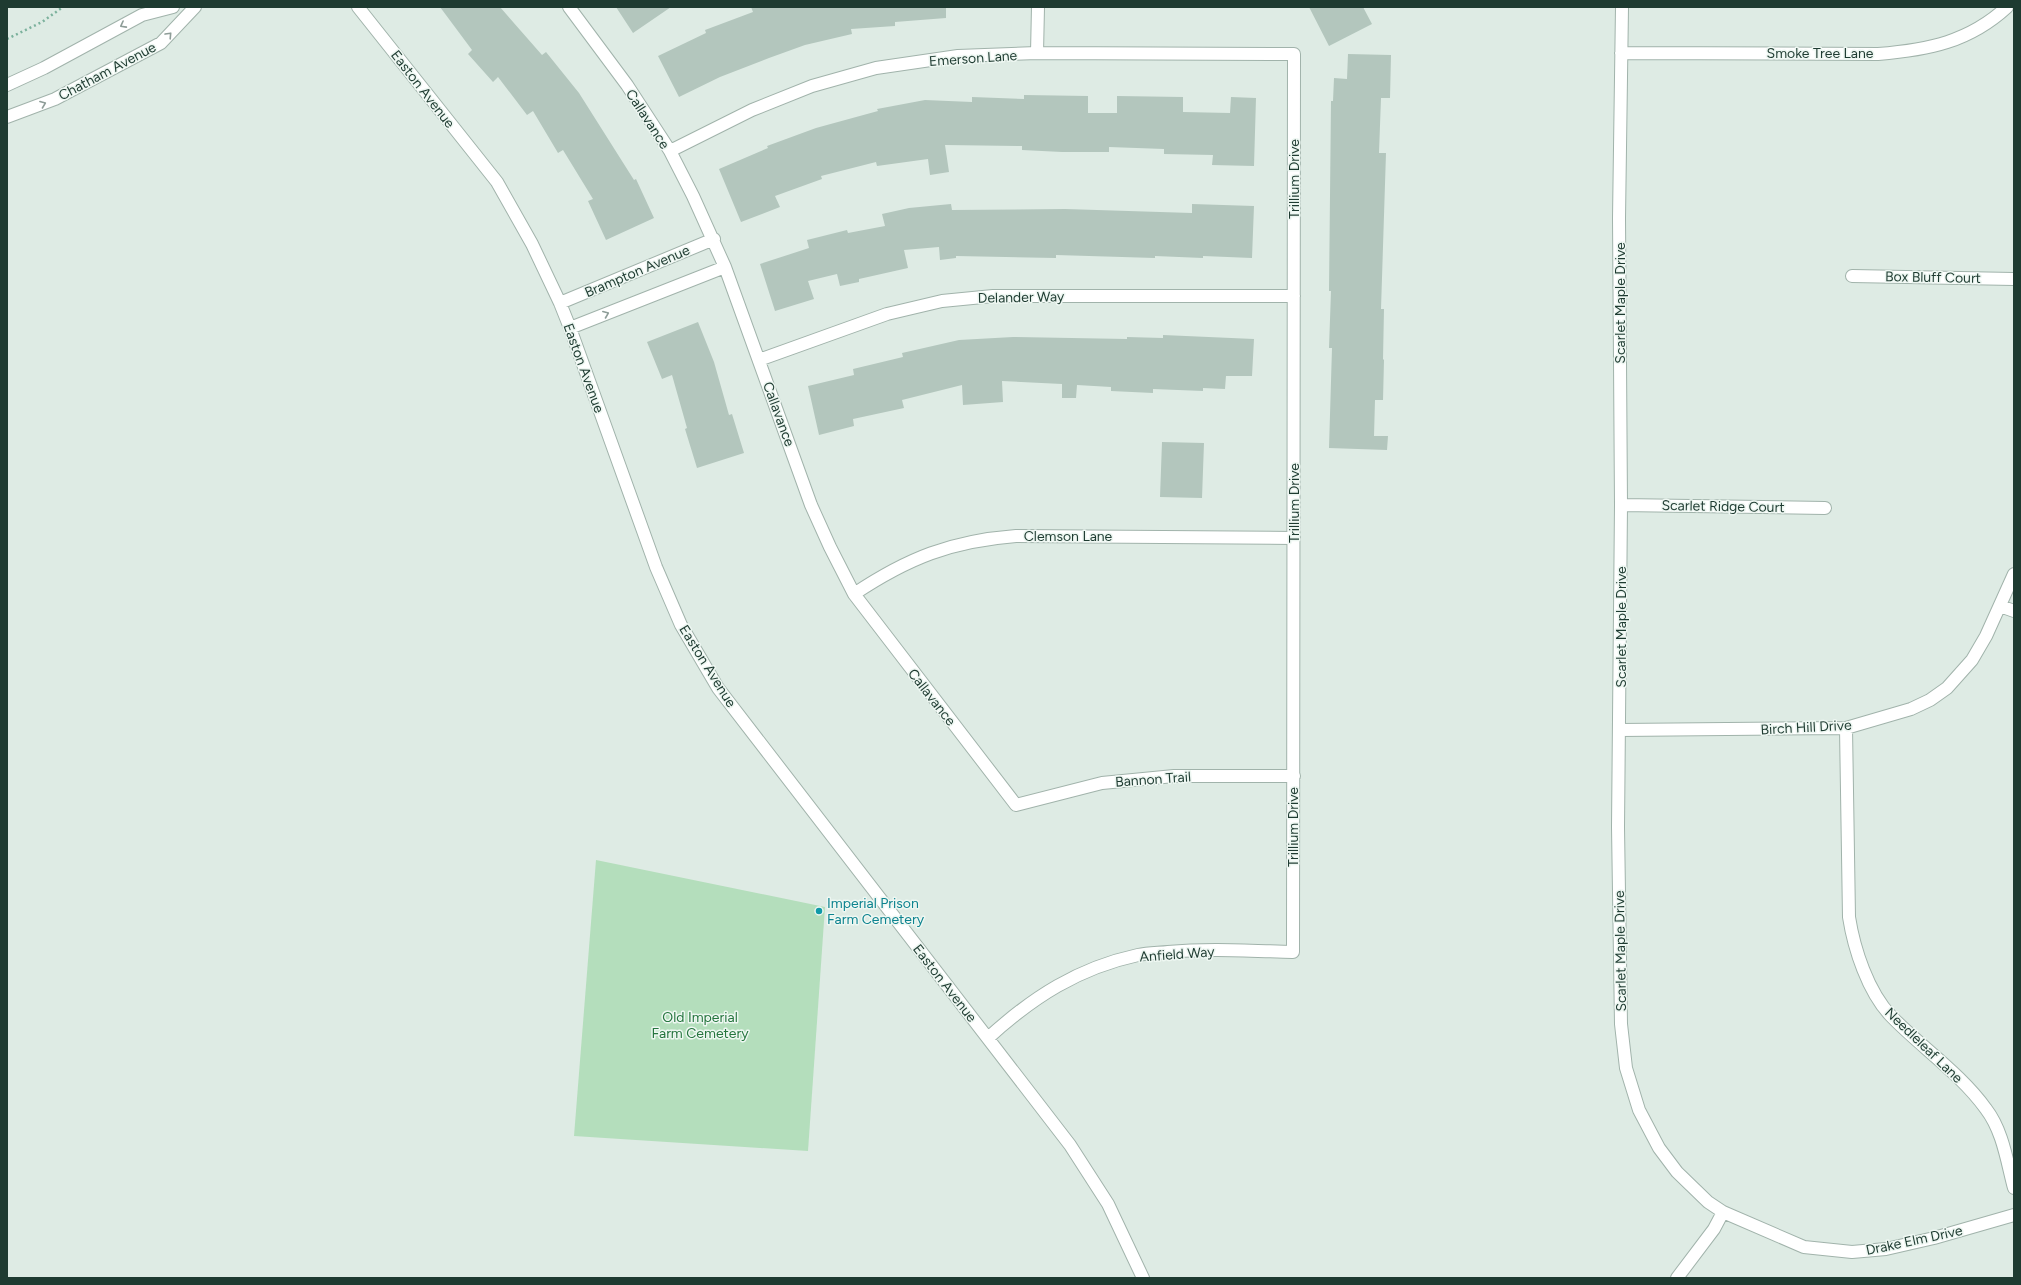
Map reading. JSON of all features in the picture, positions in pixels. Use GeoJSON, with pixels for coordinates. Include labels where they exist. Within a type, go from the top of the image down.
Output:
{"type":"FeatureCollection","features":[{"type":"Feature","properties":{"kind":"street"},"geometry":{"type":"LineString","coordinates":[[7,85],[44,68],[142,15],[173,7]]}},
{"type":"Feature","properties":{"kind":"street","name":"Chatham Avenue"},"geometry":{"type":"LineString","coordinates":[[7,117],[55,99],[162,43],[195,7]]}},
{"type":"Feature","properties":{"kind":"street","name":"Easton Avenue"},"geometry":{"type":"LineString","coordinates":[[358,7],[496,182],[532,244],[570,328],[656,567],[681,625],[718,688],[1074,1151],[1108,1204],[1143,1278]]}},
{"type":"Feature","properties":{"kind":"street","name":"Callavance"},"geometry":{"type":"LineString","coordinates":[[569,7],[627,85],[670,151],[714,239],[811,505],[830,548],[854,594],[1016,805]]}},
{"type":"Feature","properties":{"kind":"street"},"geometry":{"type":"LineString","coordinates":[[1037,53],[1038,7]]}},
{"type":"Feature","properties":{"kind":"street","name":"Scarlet Maple Drive"},"geometry":{"type":"LineString","coordinates":[[1622,7],[1619,218],[1622,505],[1618,827],[1620,1008],[1626,1068],[1639,1110],[1659,1148],[1677,1172],[1708,1202],[1723,1212]]}},
{"type":"Feature","properties":{"kind":"street","name":"Smoke Tree Lane"},"geometry":{"type":"LineString","coordinates":[[1622,53],[1878,54],[1908,52],[1935,47],[1966,35],[1980,28],[2007,7]]}},
{"type":"Feature","properties":{"kind":"street","name":"Emerson Lane"},"geometry":{"type":"LineString","coordinates":[[670,151],[759,107],[812,86],[869,70],[958,56],[1037,53],[1294,54]]}},
{"type":"Feature","properties":{"kind":"street","name":"Trillium Drive"},"geometry":{"type":"LineString","coordinates":[[1294,54],[1294,952]]}},
{"type":"Feature","properties":{"kind":"street","name":"Brampton Avenue"},"geometry":{"type":"LineString","coordinates":[[560,303],[714,239]]}},
{"type":"Feature","properties":{"kind":"street","name":"Brampton Avenue"},"geometry":{"type":"LineString","coordinates":[[570,328],[725,267]]}},
{"type":"Feature","properties":{"kind":"street","name":"Box Bluff Court"},"geometry":{"type":"LineString","coordinates":[[1852,276],[2014,279]]}},
{"type":"Feature","properties":{"kind":"street","name":"Delander Way"},"geometry":{"type":"LineString","coordinates":[[759,360],[887,314],[942,301],[993,296],[1294,296]]}},
{"type":"Feature","properties":{"kind":"street","name":"Scarlet Ridge Court"},"geometry":{"type":"LineString","coordinates":[[1622,505],[1825,508]]}},
{"type":"Feature","properties":{"kind":"street","name":"Clemson Lane"},"geometry":{"type":"LineString","coordinates":[[854,594],[881,576],[909,561],[948,547],[983,539],[1016,536],[1294,538]]}},
{"type":"Feature","properties":{"kind":"street","name":"Birch Hill Drive"},"geometry":{"type":"LineString","coordinates":[[1620,730],[1846,728],[1911,708],[1930,700],[1947,688],[1972,660],[1986,636],[2014,574]]}},
{"type":"Feature","properties":{"kind":"street"},"geometry":{"type":"LineString","coordinates":[[2000,606],[2014,611]]}},
{"type":"Feature","properties":{"kind":"street","name":"Needleleaf Lane"},"geometry":{"type":"LineString","coordinates":[[1846,728],[1849,917],[1852,940],[1861,965],[1890,1015],[1963,1082],[1987,1110],[2001,1136],[2014,1188]]}},
{"type":"Feature","properties":{"kind":"street","name":"Bannon Trail"},"geometry":{"type":"LineString","coordinates":[[1016,805],[1102,783],[1174,776],[1294,776]]}},
{"type":"Feature","properties":{"kind":"street","name":"Anfield Way"},"geometry":{"type":"LineString","coordinates":[[988,1038],[1016,1012],[1054,987],[1096,967],[1140,954],[1192,950],[1294,952]]}},
{"type":"Feature","properties":{"kind":"street"},"geometry":{"type":"LineString","coordinates":[[1677,1278],[1714,1229],[1723,1212]]}},
{"type":"Feature","properties":{"kind":"street","name":"Drake Elm Drive"},"geometry":{"type":"LineString","coordinates":[[1723,1212],[1804,1247],[1852,1252],[1886,1249],[2014,1215]]}},
{"type":"Feature","properties":{"kind":"path"},"geometry":{"type":"LineString","coordinates":[[7,40],[42,22],[63,7]]}},
{"type":"Feature","properties":{"kind":"green space","name":"Old Imperial Farm Cemetery"},"geometry":{"type":"Polygon","coordinates":[[[596,860],[825,907],[808,1151],[574,1136],[596,860]]]}},
{"type":"Feature","properties":{"kind":"building"},"geometry":{"type":"Polygon","coordinates":[[[440,7],[500,7],[542,55],[546,52],[579,93],[634,180],[636,179],[654,218],[606,240],[588,201],[593,199],[563,150],[558,153],[533,111],[527,115],[498,77],[493,82],[468,54],[472,50],[440,7]]]}},
{"type":"Feature","properties":{"kind":"building"},"geometry":{"type":"Polygon","coordinates":[[[616,7],[671,7],[633,33],[616,7]]]}},
{"type":"Feature","properties":{"kind":"building"},"geometry":{"type":"Polygon","coordinates":[[[751,7],[946,7],[946,18],[895,22],[895,26],[851,29],[852,34],[805,45],[769,58],[720,77],[679,97],[658,56],[706,33],[705,30],[753,12],[751,7]]]}},
{"type":"Feature","properties":{"kind":"building"},"geometry":{"type":"Polygon","coordinates":[[[1309,7],[1363,7],[1372,24],[1329,46],[1309,7]]]}},
{"type":"Feature","properties":{"kind":"building"},"geometry":{"type":"Polygon","coordinates":[[[1348,54],[1391,55],[1390,98],[1381,98],[1379,153],[1386,153],[1381,309],[1384,309],[1384,360],[1383,400],[1375,400],[1374,436],[1388,436],[1387,450],[1329,448],[1332,348],[1329,348],[1331,291],[1329,291],[1331,101],[1333,101],[1334,78],[1347,79],[1348,54]]]}},
{"type":"Feature","properties":{"kind":"building"},"geometry":{"type":"Polygon","coordinates":[[[1024,95],[1088,96],[1088,113],[1117,113],[1117,96],[1183,97],[1183,112],[1230,113],[1231,97],[1256,98],[1254,166],[1212,165],[1213,155],[1164,154],[1164,149],[1109,147],[1109,152],[1062,152],[1022,150],[1022,146],[945,145],[949,172],[930,175],[928,159],[877,166],[876,162],[821,176],[822,179],[775,196],[780,207],[741,222],[719,169],[768,148],[767,146],[816,128],[878,111],[877,109],[925,100],[972,102],[972,97],[1024,99],[1024,95]]]}},
{"type":"Feature","properties":{"kind":"building"},"geometry":{"type":"Polygon","coordinates":[[[951,204],[952,210],[1065,209],[1192,213],[1192,204],[1254,206],[1252,258],[1155,256],[1155,258],[1056,255],[1056,258],[956,256],[956,258],[940,260],[939,247],[904,250],[908,268],[859,279],[859,282],[840,286],[837,274],[808,281],[814,299],[775,311],[760,264],[809,248],[807,240],[847,230],[848,233],[885,226],[882,214],[909,208],[951,204]]]}},
{"type":"Feature","properties":{"kind":"building"},"geometry":{"type":"Polygon","coordinates":[[[698,322],[714,362],[729,415],[732,414],[744,453],[697,468],[685,429],[687,428],[672,375],[662,379],[647,342],[698,322]]]}},
{"type":"Feature","properties":{"kind":"building"},"geometry":{"type":"Polygon","coordinates":[[[1163,335],[1254,339],[1252,376],[1226,376],[1225,389],[1203,388],[1203,391],[1153,389],[1153,393],[1111,391],[1111,387],[1077,385],[1076,398],[1062,398],[1062,384],[1002,381],[1003,402],[963,405],[962,385],[902,400],[904,408],[853,419],[854,426],[819,435],[808,386],[854,375],[853,369],[903,357],[902,353],[959,340],[1013,337],[1127,339],[1127,337],[1163,338],[1163,335]]]}},
{"type":"Feature","properties":{"kind":"building"},"geometry":{"type":"Polygon","coordinates":[[[1162,442],[1204,443],[1202,498],[1160,497],[1162,442]]]}},
{"type":"Feature","properties":{"kind":"place","name":"Imperial Prison Farm Cemetery"},"geometry":{"type":"Point","coordinates":[819,911]}}]}
